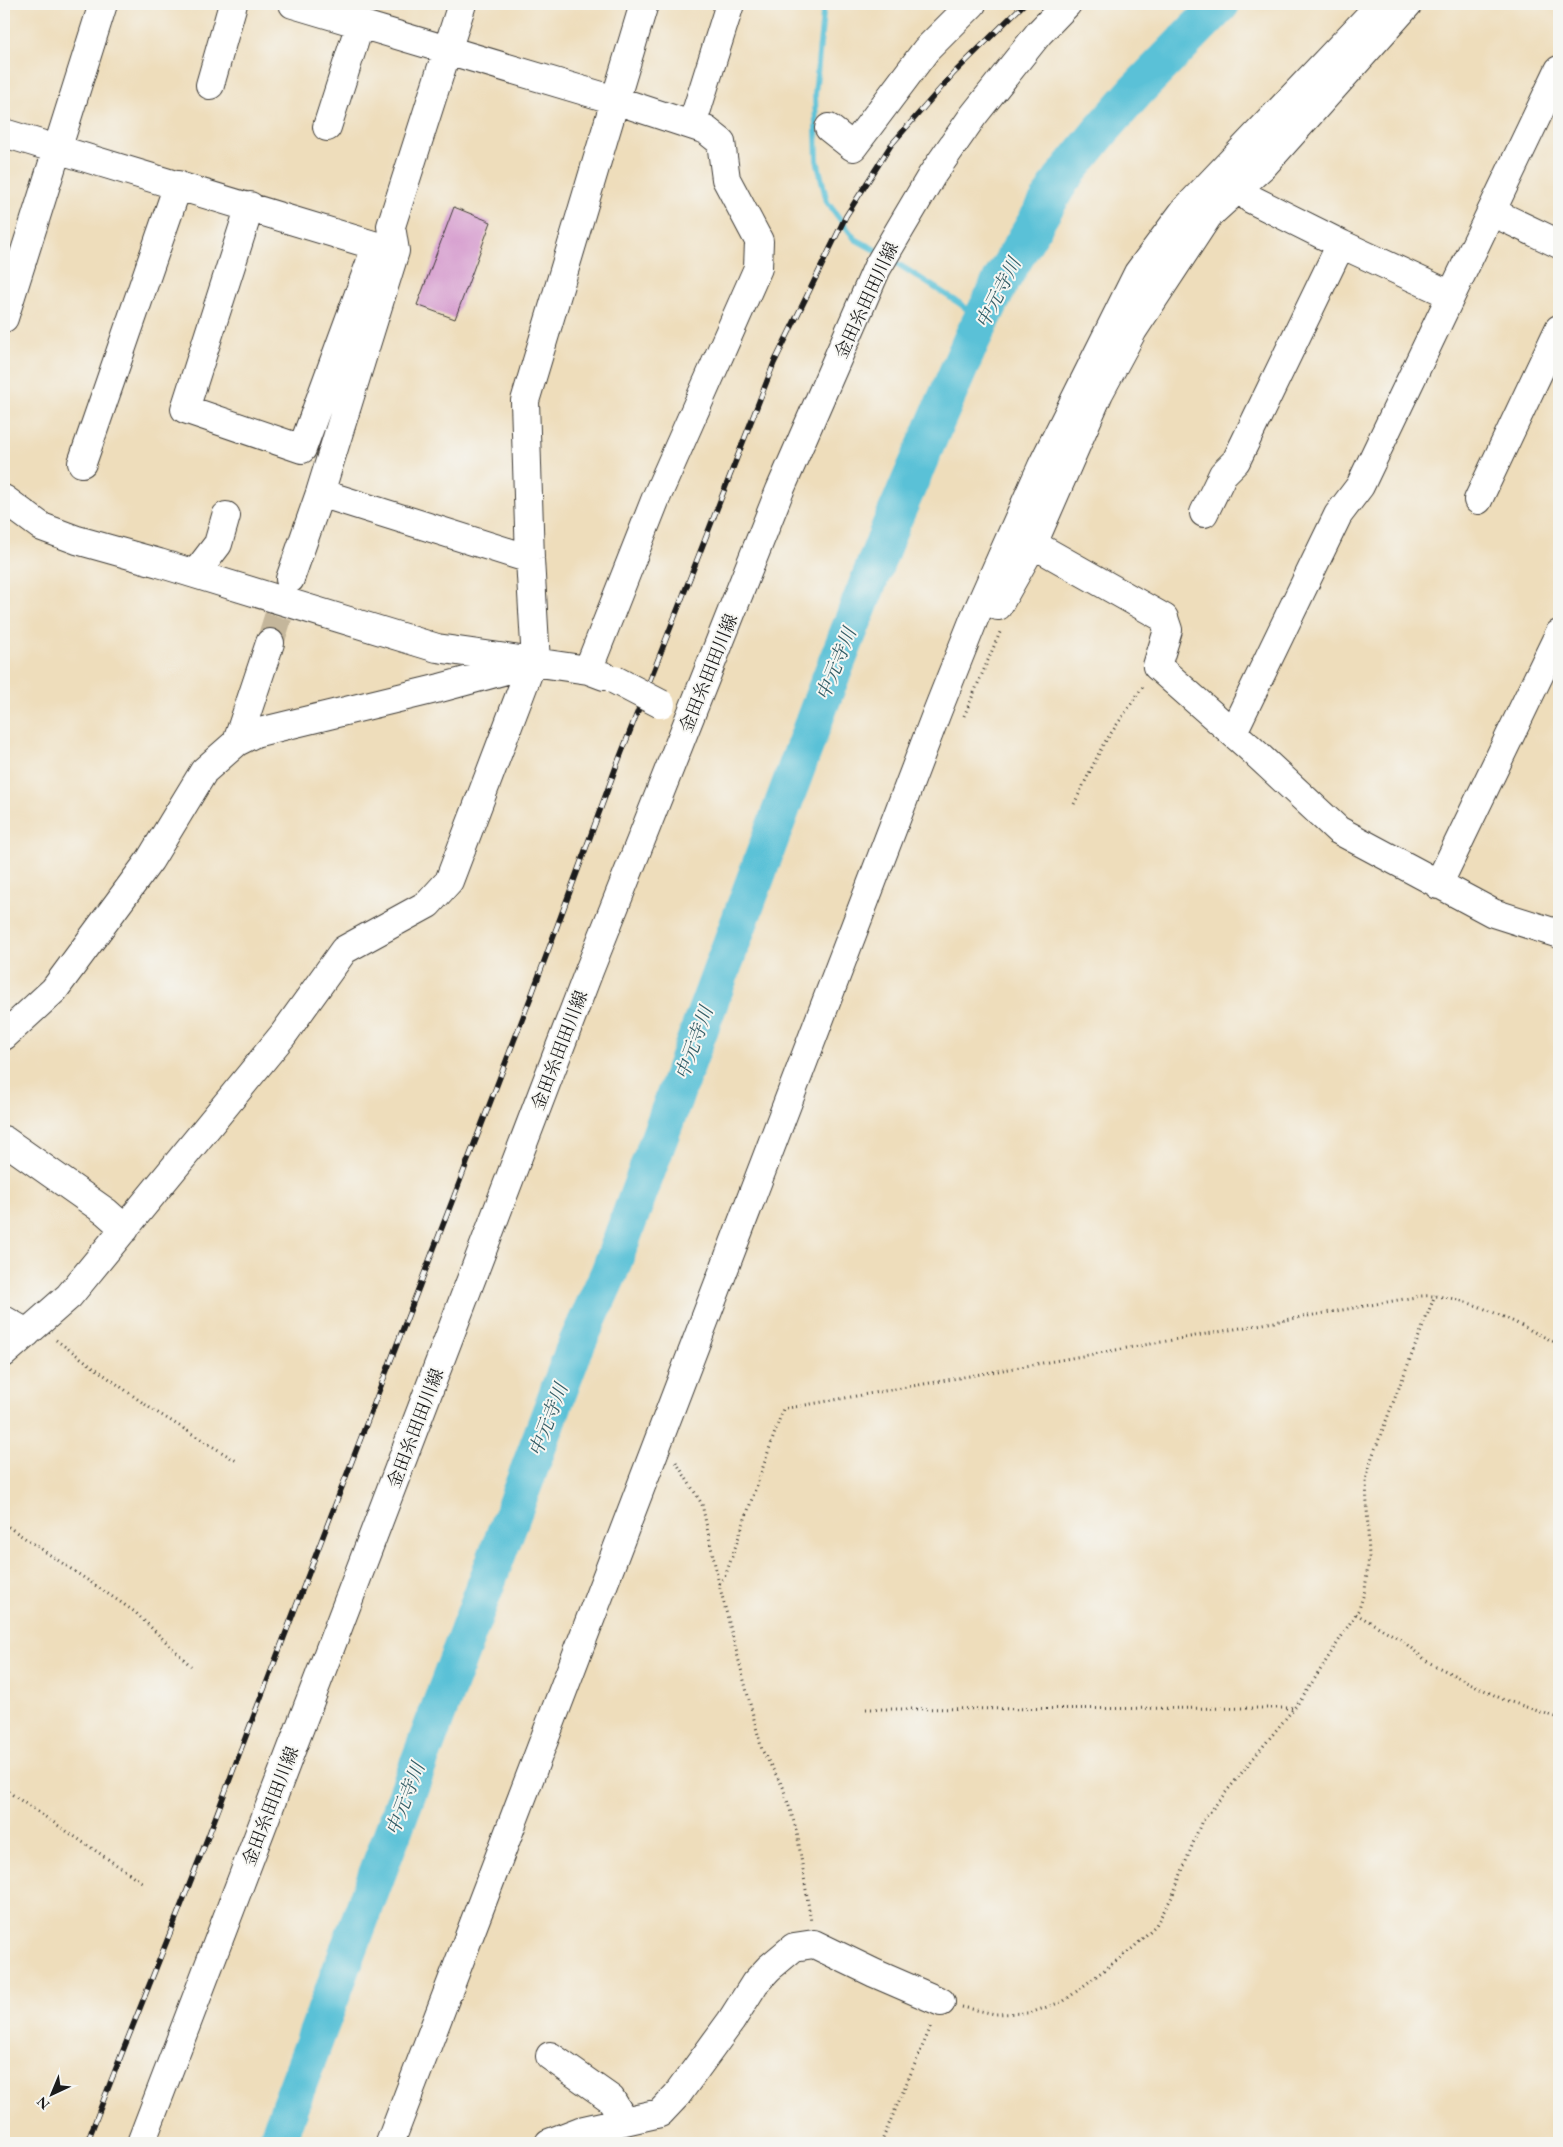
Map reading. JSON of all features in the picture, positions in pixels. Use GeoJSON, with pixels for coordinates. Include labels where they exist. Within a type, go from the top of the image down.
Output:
{"type":"FeatureCollection","features":[{"type":"Feature","properties":{"kind":"street"},"geometry":{"type":"LineString","coordinates":[[4,318],[56,148],[103,4]]}},
{"type":"Feature","properties":{"kind":"street"},"geometry":{"type":"LineString","coordinates":[[210,85],[233,4]]}},
{"type":"Feature","properties":{"kind":"street"},"geometry":{"type":"LineString","coordinates":[[290,579],[320,493],[391,226],[462,4]]}},
{"type":"Feature","properties":{"kind":"street"},"geometry":{"type":"LineString","coordinates":[[4,1036],[54,990],[150,860],[204,771],[237,742],[255,733],[440,688],[536,662],[530,559],[525,401],[644,4]]}},
{"type":"Feature","properties":{"kind":"street"},"geometry":{"type":"LineString","coordinates":[[692,125],[730,4]]}},
{"type":"Feature","properties":{"kind":"street","name":"金田糸田田川線"},"geometry":{"type":"LineString","coordinates":[[141,2143],[586,981],[780,490],[877,268],[932,175],[973,116],[1039,33],[1067,4]]}},
{"type":"Feature","properties":{"kind":"street"},"geometry":{"type":"LineString","coordinates":[[390,2143],[854,926],[961,652],[1042,466],[1138,273],[1184,211],[1382,4]]}},
{"type":"Feature","properties":{"kind":"street"},"geometry":{"type":"LineString","coordinates":[[961,652],[975,650],[1033,544],[1099,393],[1133,330],[1208,216],[1270,158],[1408,4]]}},
{"type":"Feature","properties":{"kind":"street"},"geometry":{"type":"LineString","coordinates":[[306,6],[692,125],[706,130],[721,142],[726,179],[759,241],[758,268],[656,498],[588,670]]}},
{"type":"Feature","properties":{"kind":"street"},"geometry":{"type":"LineString","coordinates":[[829,128],[853,147],[955,9]]}},
{"type":"Feature","properties":{"kind":"street"},"geometry":{"type":"LineString","coordinates":[[328,127],[360,24]]}},
{"type":"Feature","properties":{"kind":"street"},"geometry":{"type":"LineString","coordinates":[[1233,732],[1338,515],[1360,486],[1559,70]]}},
{"type":"Feature","properties":{"kind":"street"},"geometry":{"type":"LineString","coordinates":[[4,132],[386,249]]}},
{"type":"Feature","properties":{"kind":"street"},"geometry":{"type":"LineString","coordinates":[[82,463],[178,185]]}},
{"type":"Feature","properties":{"kind":"street"},"geometry":{"type":"LineString","coordinates":[[1240,187],[1251,199],[1341,244],[1451,295]]}},
{"type":"Feature","properties":{"kind":"street"},"geometry":{"type":"LineString","coordinates":[[250,206],[185,409],[302,449],[386,249]]}},
{"type":"Feature","properties":{"kind":"street"},"geometry":{"type":"LineString","coordinates":[[1492,212],[1559,244]]}},
{"type":"Feature","properties":{"kind":"street"},"geometry":{"type":"LineString","coordinates":[[1204,514],[1223,474],[1236,461],[1341,244]]}},
{"type":"Feature","properties":{"kind":"street"},"geometry":{"type":"LineString","coordinates":[[1478,500],[1559,329]]}},
{"type":"Feature","properties":{"kind":"street"},"geometry":{"type":"LineString","coordinates":[[320,493],[530,559]]}},
{"type":"Feature","properties":{"kind":"street"},"geometry":{"type":"LineString","coordinates":[[6,505],[42,526],[77,540],[437,648],[588,670],[615,680],[690,718]]}},
{"type":"Feature","properties":{"kind":"street"},"geometry":{"type":"LineString","coordinates":[[195,574],[218,544],[226,516]]}},
{"type":"Feature","properties":{"kind":"street"},"geometry":{"type":"LineString","coordinates":[[1033,544],[1164,618],[1168,630],[1157,666],[1233,732],[1338,830],[1493,913],[1559,934]]}},
{"type":"Feature","properties":{"kind":"street"},"geometry":{"type":"LineString","coordinates":[[1438,885],[1559,634]]}},
{"type":"Feature","properties":{"kind":"street"},"geometry":{"type":"LineString","coordinates":[[237,742],[270,643]]}},
{"type":"Feature","properties":{"kind":"street"},"geometry":{"type":"LineString","coordinates":[[4,1352],[22,1326],[69,1296],[283,1035],[344,950],[428,904],[449,881],[532,662]]}},
{"type":"Feature","properties":{"kind":"street"},"geometry":{"type":"LineString","coordinates":[[4,1140],[106,1212],[125,1229]]}},
{"type":"Feature","properties":{"kind":"street"},"geometry":{"type":"LineString","coordinates":[[553,2142],[580,2131],[660,2113],[677,2094],[731,2021],[755,1984],[769,1968],[794,1947],[814,1944],[874,1973],[942,2002]]}},
{"type":"Feature","properties":{"kind":"street"},"geometry":{"type":"LineString","coordinates":[[550,2056],[611,2099],[624,2122]]}},
{"type":"Feature","properties":{"kind":"path"},"geometry":{"type":"LineString","coordinates":[[1074,804],[1103,746],[1157,666]]}},
{"type":"Feature","properties":{"kind":"path"},"geometry":{"type":"LineString","coordinates":[[719,1584],[726,1574],[783,1409],[1435,1295],[1462,1300],[1559,1344]]}},
{"type":"Feature","properties":{"kind":"path"},"geometry":{"type":"LineString","coordinates":[[881,2143],[942,2002],[995,2014],[1030,2013],[1064,2001],[1134,1947],[1156,1925],[1172,1897],[1202,1823],[1294,1708],[1356,1614],[1365,1590],[1369,1557],[1366,1480],[1372,1457],[1435,1295]]}},
{"type":"Feature","properties":{"kind":"path"},"geometry":{"type":"LineString","coordinates":[[22,1326],[238,1462]]}},
{"type":"Feature","properties":{"kind":"path"},"geometry":{"type":"LineString","coordinates":[[676,1461],[702,1504],[719,1584],[762,1750],[783,1788],[797,1832],[814,1944]]}},
{"type":"Feature","properties":{"kind":"path"},"geometry":{"type":"LineString","coordinates":[[4,1524],[135,1612],[191,1666]]}},
{"type":"Feature","properties":{"kind":"path"},"geometry":{"type":"LineString","coordinates":[[1356,1614],[1400,1639],[1428,1662],[1502,1698],[1559,1718]]}},
{"type":"Feature","properties":{"kind":"path"},"geometry":{"type":"LineString","coordinates":[[866,1709],[1294,1708]]}},
{"type":"Feature","properties":{"kind":"path"},"geometry":{"type":"LineString","coordinates":[[4,1789],[142,1882]]}},
{"type":"Feature","properties":{"kind":"building"},"geometry":{"type":"Polygon","coordinates":[[[454,207],[491,222],[455,319],[417,305],[454,207]]]}},
{"type":"Feature","properties":{"kind":"waterway"},"geometry":{"type":"LineString","coordinates":[[824,4],[815,94],[817,160],[827,202],[855,239],[879,252]]}},
{"type":"Feature","properties":{"kind":"waterway","name":"中元寺川"},"geometry":{"type":"LineString","coordinates":[[276,2143],[574,1350],[609,1273],[821,702],[890,527],[972,339],[1001,281],[1061,180],[1136,91],[1221,4]]}},
{"type":"Feature","properties":{"kind":"waterway"},"geometry":{"type":"LineString","coordinates":[[890,259],[959,303],[981,320]]}},
{"type":"Feature","properties":{"kind":"tunnel"},"geometry":{"type":"LineString","coordinates":[[270,643],[290,579]]}},
{"type":"Feature","properties":{"kind":"railway"},"geometry":{"type":"LineString","coordinates":[[87,2143],[204,1848],[532,994],[616,767],[774,363],[846,216],[891,145],[954,73],[1024,4]]}}]}
